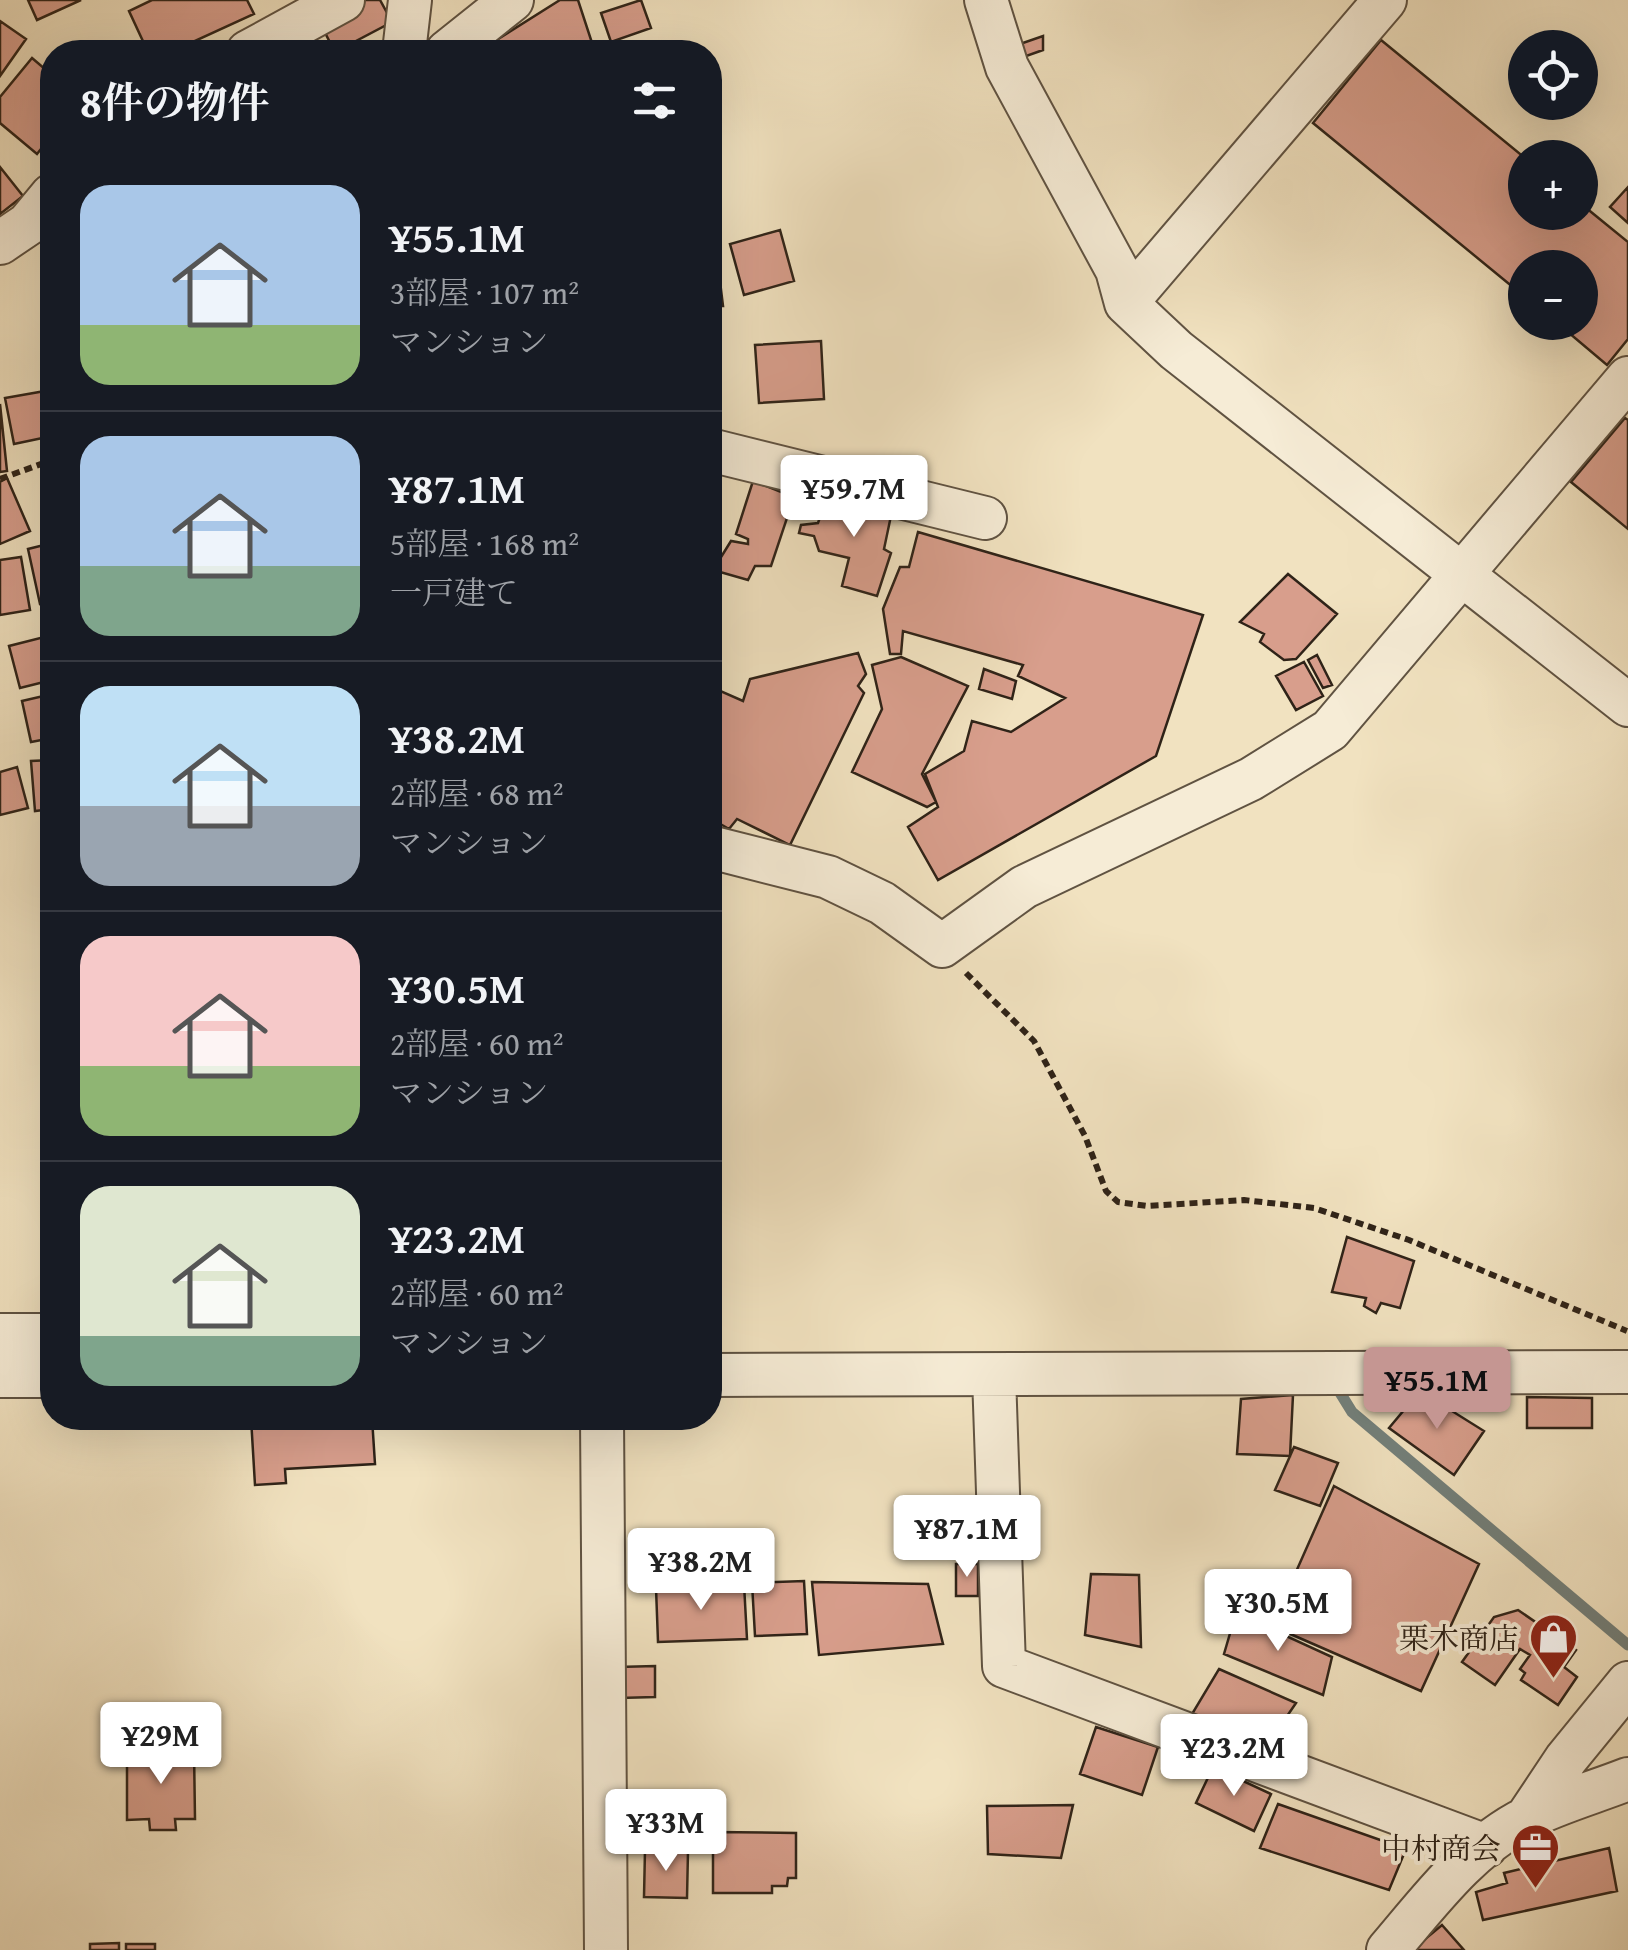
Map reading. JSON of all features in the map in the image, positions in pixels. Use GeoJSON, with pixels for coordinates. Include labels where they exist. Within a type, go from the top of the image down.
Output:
{"type":"FeatureCollection","features":[{"type":"Feature","properties":{"kind":"street"},"geometry":{"type":"LineString","coordinates":[[270,40],[343,0]]}},
{"type":"Feature","properties":{"kind":"street"},"geometry":{"type":"LineString","coordinates":[[405,40],[410,0]]}},
{"type":"Feature","properties":{"kind":"street"},"geometry":{"type":"LineString","coordinates":[[462,40],[512,0]]}},
{"type":"Feature","properties":{"kind":"street"},"geometry":{"type":"LineString","coordinates":[[986,0],[1007,67],[1117,270],[1126,303],[1176,350],[1628,705]]}},
{"type":"Feature","properties":{"kind":"street"},"geometry":{"type":"LineString","coordinates":[[1126,303],[1386,0]]}},
{"type":"Feature","properties":{"kind":"street"},"geometry":{"type":"LineString","coordinates":[[0,243],[28,224],[40,210]]}},
{"type":"Feature","properties":{"kind":"street"},"geometry":{"type":"LineString","coordinates":[[722,850],[828,877],[882,904],[942,946],[1024,887],[1251,779],[1330,730],[1628,378]]}},
{"type":"Feature","properties":{"kind":"street"},"geometry":{"type":"LineString","coordinates":[[722,453],[986,518]]}},
{"type":"Feature","properties":{"kind":"street"},"geometry":{"type":"LineString","coordinates":[[0,1335],[40,1335]]}},
{"type":"Feature","properties":{"kind":"street"},"geometry":{"type":"LineString","coordinates":[[722,1374],[1628,1372]]}},
{"type":"Feature","properties":{"kind":"street"},"geometry":{"type":"LineString","coordinates":[[0,1376],[40,1376]]}},
{"type":"Feature","properties":{"kind":"street"},"geometry":{"type":"LineString","coordinates":[[994,1376],[1004,1666],[1486,1846]]}},
{"type":"Feature","properties":{"kind":"street"},"geometry":{"type":"LineString","coordinates":[[602,1430],[606,1950]]}},
{"type":"Feature","properties":{"kind":"street"},"geometry":{"type":"LineString","coordinates":[[1526,1819],[1566,1759],[1628,1683]]}},
{"type":"Feature","properties":{"kind":"street"},"geometry":{"type":"LineString","coordinates":[[1388,1950],[1450,1878],[1486,1846],[1526,1819],[1628,1779]]}},
{"type":"Feature","properties":{"kind":"path"},"geometry":{"type":"LineString","coordinates":[[0,480],[40,465]]}},
{"type":"Feature","properties":{"kind":"path"},"geometry":{"type":"LineString","coordinates":[[942,946],[1034,1041],[1080,1126],[1106,1190],[1118,1202],[1148,1206],[1244,1200],[1314,1208],[1409,1240],[1628,1331]]}},
{"type":"Feature","properties":{"kind":"building"},"geometry":{"type":"Polygon","coordinates":[[[28,0],[81,0],[37,20],[28,0]]]}},
{"type":"Feature","properties":{"kind":"building"},"geometry":{"type":"Polygon","coordinates":[[[152,0],[247,0],[254,14],[197,40],[142,40],[129,11],[152,0]]]}},
{"type":"Feature","properties":{"kind":"building"},"geometry":{"type":"Polygon","coordinates":[[[364,0],[380,0],[392,22],[358,40],[329,40],[320,23],[364,0]]]}},
{"type":"Feature","properties":{"kind":"building"},"geometry":{"type":"Polygon","coordinates":[[[560,0],[578,0],[591,40],[497,40],[560,0]]]}},
{"type":"Feature","properties":{"kind":"building"},"geometry":{"type":"Polygon","coordinates":[[[641,0],[651,28],[610,40],[601,13],[641,0]]]}},
{"type":"Feature","properties":{"kind":"building"},"geometry":{"type":"Polygon","coordinates":[[[0,21],[26,39],[0,76],[0,21]]]}},
{"type":"Feature","properties":{"kind":"building"},"geometry":{"type":"Polygon","coordinates":[[[1043,36],[1043,50],[1018,59],[1014,46],[1043,36]]]}},
{"type":"Feature","properties":{"kind":"building"},"geometry":{"type":"Polygon","coordinates":[[[1381,40],[1508,144],[1508,230],[1598,230],[1598,218],[1628,242],[1628,339],[1607,365],[1577,340],[1598,340],[1598,250],[1508,250],[1508,283],[1313,123],[1381,40]]]}},
{"type":"Feature","properties":{"kind":"building"},"geometry":{"type":"Polygon","coordinates":[[[32,58],[40,65],[37,154],[0,123],[0,97],[32,58]]]}},
{"type":"Feature","properties":{"kind":"building"},"geometry":{"type":"Polygon","coordinates":[[[0,167],[23,196],[0,214],[0,167]]]}},
{"type":"Feature","properties":{"kind":"building"},"geometry":{"type":"Polygon","coordinates":[[[1628,187],[1628,223],[1610,207],[1628,187]]]}},
{"type":"Feature","properties":{"kind":"building"},"geometry":{"type":"Polygon","coordinates":[[[780,230],[794,281],[744,295],[730,244],[780,230]]]}},
{"type":"Feature","properties":{"kind":"building"},"geometry":{"type":"Polygon","coordinates":[[[821,341],[824,399],[759,403],[755,345],[821,341]]]}},
{"type":"Feature","properties":{"kind":"building"},"geometry":{"type":"Polygon","coordinates":[[[40,392],[40,439],[14,444],[5,398],[40,392]]]}},
{"type":"Feature","properties":{"kind":"building"},"geometry":{"type":"Polygon","coordinates":[[[0,404],[7,471],[0,472],[0,404]]]}},
{"type":"Feature","properties":{"kind":"building"},"geometry":{"type":"Polygon","coordinates":[[[1625,418],[1628,420],[1628,529],[1571,482],[1625,418]]]}},
{"type":"Feature","properties":{"kind":"building"},"geometry":{"type":"Polygon","coordinates":[[[7,478],[30,531],[0,544],[0,482],[7,478]]]}},
{"type":"Feature","properties":{"kind":"building"},"geometry":{"type":"Polygon","coordinates":[[[753,481],[794,497],[771,566],[755,566],[748,580],[722,573],[722,556],[731,541],[748,544],[748,539],[736,534],[753,481]]]}},
{"type":"Feature","properties":{"kind":"building"},"geometry":{"type":"Polygon","coordinates":[[[828,494],[892,511],[884,549],[891,553],[877,596],[842,586],[849,558],[819,551],[814,536],[799,533],[801,525],[818,523],[828,494]]]}},
{"type":"Feature","properties":{"kind":"building"},"geometry":{"type":"Polygon","coordinates":[[[918,532],[1203,615],[1156,756],[938,880],[908,827],[938,807],[925,774],[964,751],[972,721],[1011,732],[1065,698],[1018,676],[1023,665],[903,631],[901,654],[890,654],[883,609],[900,567],[909,567],[918,532]]]}},
{"type":"Feature","properties":{"kind":"building"},"geometry":{"type":"Polygon","coordinates":[[[40,546],[40,604],[28,549],[40,546]]]}},
{"type":"Feature","properties":{"kind":"building"},"geometry":{"type":"Polygon","coordinates":[[[21,557],[30,610],[0,615],[0,560],[21,557]]]}},
{"type":"Feature","properties":{"kind":"building"},"geometry":{"type":"Polygon","coordinates":[[[1288,574],[1337,614],[1296,659],[1284,660],[1260,642],[1264,634],[1240,622],[1288,574]]]}},
{"type":"Feature","properties":{"kind":"building"},"geometry":{"type":"Polygon","coordinates":[[[40,638],[40,683],[20,688],[9,646],[40,638]]]}},
{"type":"Feature","properties":{"kind":"building"},"geometry":{"type":"Polygon","coordinates":[[[858,653],[866,674],[858,686],[864,693],[790,845],[737,819],[729,829],[722,825],[722,692],[743,701],[750,679],[858,653]]]}},
{"type":"Feature","properties":{"kind":"building"},"geometry":{"type":"Polygon","coordinates":[[[1317,655],[1332,685],[1323,688],[1308,660],[1317,655]]]}},
{"type":"Feature","properties":{"kind":"building"},"geometry":{"type":"Polygon","coordinates":[[[901,657],[968,686],[922,774],[936,802],[927,807],[852,772],[882,709],[872,665],[901,657]]]}},
{"type":"Feature","properties":{"kind":"building"},"geometry":{"type":"Polygon","coordinates":[[[1304,662],[1323,696],[1296,710],[1276,676],[1304,662]]]}},
{"type":"Feature","properties":{"kind":"building"},"geometry":{"type":"Polygon","coordinates":[[[984,669],[1016,681],[1012,699],[979,689],[984,669]]]}},
{"type":"Feature","properties":{"kind":"building"},"geometry":{"type":"Polygon","coordinates":[[[40,697],[40,740],[31,742],[22,701],[40,697]]]}},
{"type":"Feature","properties":{"kind":"building"},"geometry":{"type":"Polygon","coordinates":[[[31,761],[40,761],[40,810],[35,811],[31,761]]]}},
{"type":"Feature","properties":{"kind":"building"},"geometry":{"type":"Polygon","coordinates":[[[17,767],[28,808],[0,815],[0,772],[17,767]]]}},
{"type":"Feature","properties":{"kind":"building"},"geometry":{"type":"Polygon","coordinates":[[[1347,1237],[1414,1261],[1400,1308],[1381,1303],[1376,1313],[1364,1306],[1366,1298],[1332,1292],[1347,1237]]]}},
{"type":"Feature","properties":{"kind":"building"},"geometry":{"type":"Polygon","coordinates":[[[1420,1391],[1484,1431],[1454,1475],[1389,1428],[1420,1391]]]}},
{"type":"Feature","properties":{"kind":"building"},"geometry":{"type":"Polygon","coordinates":[[[1293,1395],[1290,1456],[1237,1454],[1241,1399],[1293,1395]]]}},
{"type":"Feature","properties":{"kind":"building"},"geometry":{"type":"Polygon","coordinates":[[[1527,1397],[1592,1398],[1592,1428],[1527,1428],[1527,1397]]]}},
{"type":"Feature","properties":{"kind":"building"},"geometry":{"type":"Polygon","coordinates":[[[252,1430],[373,1430],[375,1464],[285,1469],[286,1483],[255,1485],[252,1430]]]}},
{"type":"Feature","properties":{"kind":"building"},"geometry":{"type":"Polygon","coordinates":[[[1294,1447],[1338,1463],[1320,1506],[1275,1490],[1294,1447]]]}},
{"type":"Feature","properties":{"kind":"building"},"geometry":{"type":"Polygon","coordinates":[[[1334,1486],[1479,1564],[1421,1691],[1272,1626],[1334,1486]]]}},
{"type":"Feature","properties":{"kind":"building"},"geometry":{"type":"Polygon","coordinates":[[[956,1564],[978,1564],[978,1596],[956,1596],[956,1564]]]}},
{"type":"Feature","properties":{"kind":"building"},"geometry":{"type":"Polygon","coordinates":[[[1091,1574],[1139,1575],[1141,1647],[1085,1635],[1091,1574]]]}},
{"type":"Feature","properties":{"kind":"building"},"geometry":{"type":"Polygon","coordinates":[[[804,1581],[807,1634],[755,1636],[752,1583],[804,1581]]]}},
{"type":"Feature","properties":{"kind":"building"},"geometry":{"type":"Polygon","coordinates":[[[812,1582],[928,1584],[943,1644],[819,1655],[812,1582]]]}},
{"type":"Feature","properties":{"kind":"building"},"geometry":{"type":"Polygon","coordinates":[[[744,1584],[747,1639],[658,1642],[656,1588],[744,1584]]]}},
{"type":"Feature","properties":{"kind":"building"},"geometry":{"type":"Polygon","coordinates":[[[1518,1610],[1576,1650],[1564,1667],[1577,1677],[1558,1705],[1521,1680],[1525,1673],[1520,1669],[1530,1655],[1520,1649],[1495,1685],[1462,1662],[1494,1617],[1518,1610]]]}},
{"type":"Feature","properties":{"kind":"building"},"geometry":{"type":"Polygon","coordinates":[[[1236,1613],[1332,1657],[1323,1695],[1224,1654],[1236,1613]]]}},
{"type":"Feature","properties":{"kind":"building"},"geometry":{"type":"Polygon","coordinates":[[[655,1666],[655,1697],[619,1698],[618,1667],[655,1666]]]}},
{"type":"Feature","properties":{"kind":"building"},"geometry":{"type":"Polygon","coordinates":[[[1219,1669],[1296,1703],[1285,1719],[1294,1724],[1279,1752],[1189,1719],[1219,1669]]]}},
{"type":"Feature","properties":{"kind":"building"},"geometry":{"type":"Polygon","coordinates":[[[1096,1727],[1158,1747],[1142,1795],[1080,1774],[1096,1727]]]}},
{"type":"Feature","properties":{"kind":"building"},"geometry":{"type":"Polygon","coordinates":[[[194,1750],[195,1819],[175,1819],[176,1830],[150,1830],[149,1819],[127,1820],[127,1751],[194,1750]]]}},
{"type":"Feature","properties":{"kind":"building"},"geometry":{"type":"Polygon","coordinates":[[[1213,1767],[1271,1794],[1254,1831],[1196,1803],[1213,1767]]]}},
{"type":"Feature","properties":{"kind":"building"},"geometry":{"type":"Polygon","coordinates":[[[1278,1804],[1406,1849],[1389,1890],[1260,1848],[1278,1804]]]}},
{"type":"Feature","properties":{"kind":"building"},"geometry":{"type":"Polygon","coordinates":[[[1073,1805],[1061,1858],[988,1854],[987,1806],[1073,1805]]]}},
{"type":"Feature","properties":{"kind":"building"},"geometry":{"type":"Polygon","coordinates":[[[713,1832],[796,1833],[796,1878],[788,1878],[787,1886],[772,1886],[772,1893],[713,1893],[713,1832]]]}},
{"type":"Feature","properties":{"kind":"building"},"geometry":{"type":"Polygon","coordinates":[[[1609,1848],[1617,1891],[1483,1920],[1476,1892],[1507,1883],[1504,1873],[1609,1848]]]}},
{"type":"Feature","properties":{"kind":"building"},"geometry":{"type":"Polygon","coordinates":[[[645,1850],[688,1851],[687,1898],[644,1897],[645,1850]]]}},
{"type":"Feature","properties":{"kind":"building"},"geometry":{"type":"Polygon","coordinates":[[[1442,1925],[1464,1950],[1412,1950],[1442,1925]]]}},
{"type":"Feature","properties":{"kind":"building"},"geometry":{"type":"Polygon","coordinates":[[[119,1943],[119,1950],[90,1950],[90,1944],[119,1943]]]}},
{"type":"Feature","properties":{"kind":"building"},"geometry":{"type":"Polygon","coordinates":[[[126,1944],[155,1944],[155,1950],[126,1950],[126,1944]]]}},
{"type":"Feature","properties":{"kind":"waterway"},"geometry":{"type":"LineString","coordinates":[[1339,1391],[1352,1412],[1628,1645]]}},
{"type":"Feature","properties":{"kind":"place","name":"栗木商店"},"geometry":{"type":"Point","coordinates":[1554,1680]}},
{"type":"Feature","properties":{"kind":"place","name":"中村商会"},"geometry":{"type":"Point","coordinates":[1536,1890]}}]}
